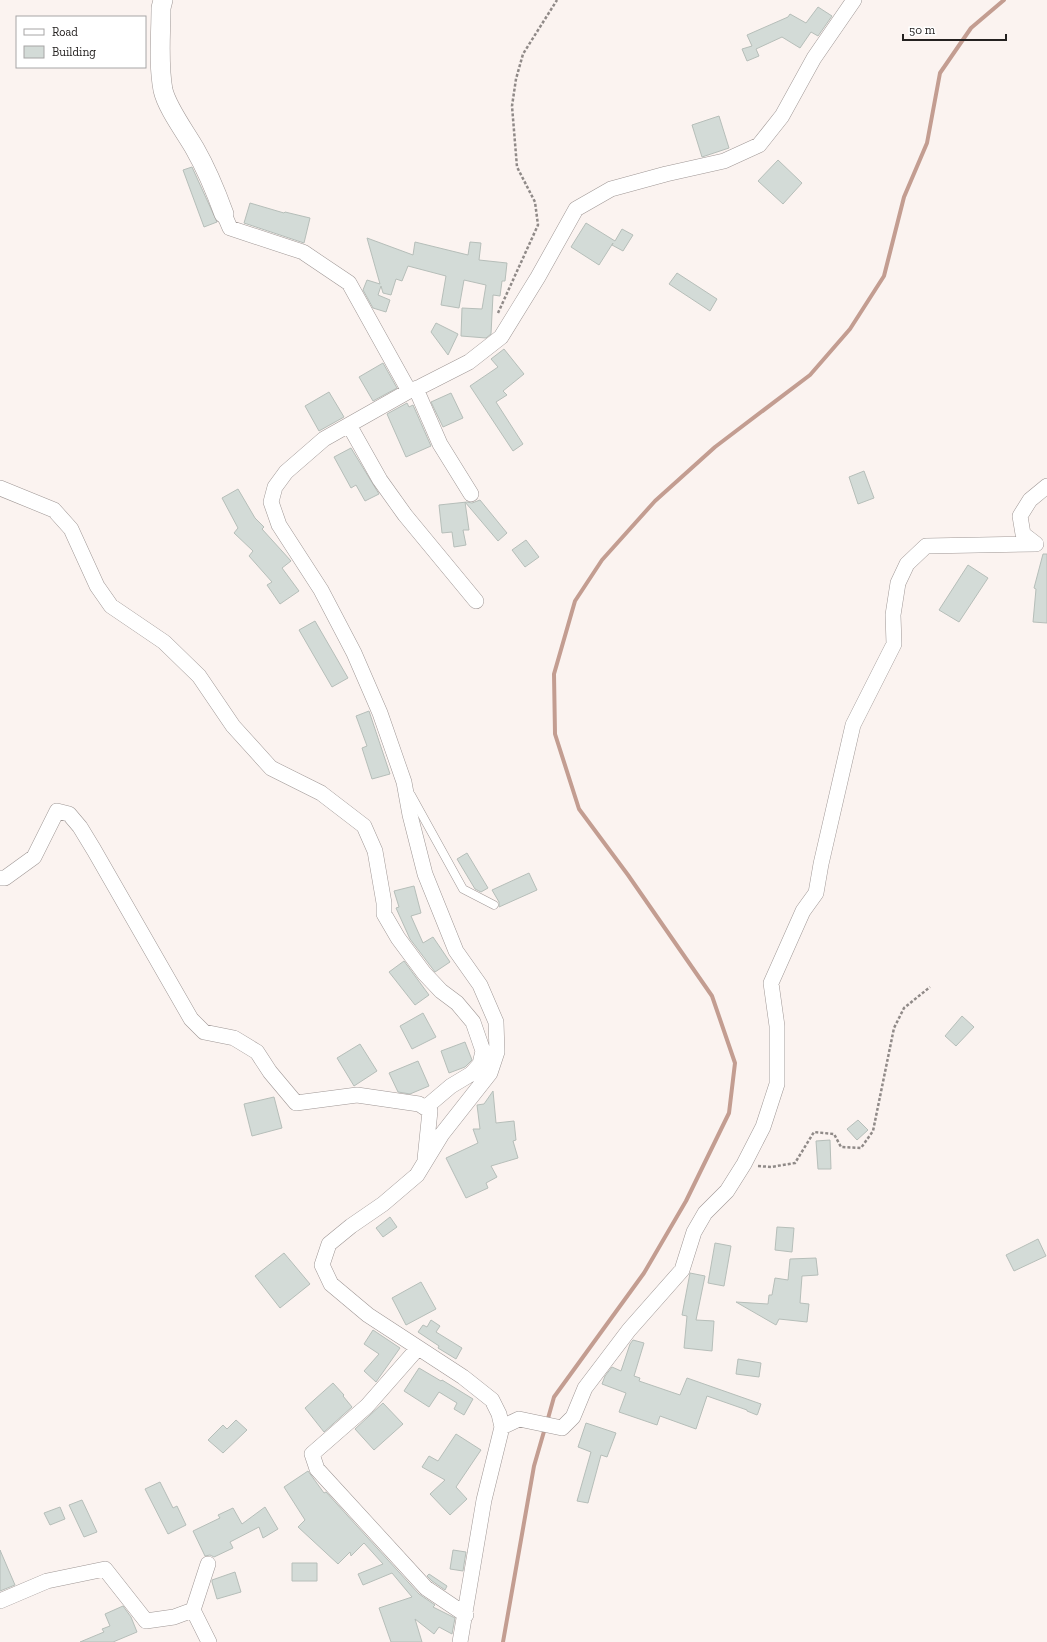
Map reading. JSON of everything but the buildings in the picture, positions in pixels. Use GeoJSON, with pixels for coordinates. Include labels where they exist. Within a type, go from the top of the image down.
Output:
{"type":"FeatureCollection","features":[{"type":"Feature","properties":{"kind":"street"},"geometry":{"type":"LineString","coordinates":[[163,0],[161,8],[160,63],[164,92],[173,112],[196,150],[216,192],[230,228],[303,252],[349,283],[413,390],[440,444],[471,494]]}},
{"type":"Feature","properties":{"kind":"street"},"geometry":{"type":"LineString","coordinates":[[460,1642],[466,1615],[484,1500],[502,1427],[499,1414],[492,1400],[463,1377],[368,1315],[331,1284],[322,1265],[328,1244],[350,1226],[383,1204],[417,1175],[442,1134],[490,1073],[497,1052],[496,1022],[480,985],[456,951],[425,874],[410,815],[404,782],[380,713],[354,653],[321,590],[279,525],[271,502],[275,487],[286,472],[324,439],[413,390],[469,362],[501,337],[538,277],[576,209],[611,190],[666,174],[724,161],[759,145],[782,116],[814,58],[854,0]]}},
{"type":"Feature","properties":{"kind":"street"},"geometry":{"type":"LineString","coordinates":[[349,424],[380,480],[405,515],[476,601]]}},
{"type":"Feature","properties":{"kind":"street"},"geometry":{"type":"LineString","coordinates":[[1041,544],[1023,534],[1020,516],[1030,500],[1047,486]]}},
{"type":"Feature","properties":{"kind":"street"},"geometry":{"type":"LineString","coordinates":[[0,488],[54,510],[72,529],[98,586],[111,606],[164,642],[199,676],[233,726],[271,768],[321,793],[364,826],[375,851],[384,903],[384,914],[386,918],[398,938],[424,973],[441,991],[457,1003],[473,1022],[483,1051],[480,1064],[471,1074],[451,1086],[425,1108]]}},
{"type":"Feature","properties":{"kind":"street"},"geometry":{"type":"LineString","coordinates":[[502,1427],[519,1419],[562,1428],[573,1417],[586,1388],[604,1363],[629,1330],[682,1270],[694,1232],[705,1213],[727,1191],[744,1164],[763,1127],[777,1084],[777,1026],[772,983],[803,911],[816,892],[853,725],[894,644],[893,615],[898,583],[907,564],[926,546],[1041,544]]}},
{"type":"Feature","properties":{"kind":"street"},"geometry":{"type":"LineString","coordinates":[[0,878],[4,878],[34,857],[57,812],[69,814],[80,827],[94,850],[191,1019],[204,1032],[234,1038],[257,1052],[270,1072],[296,1103],[357,1094],[419,1104],[430,1111],[424,1163]]}},
{"type":"Feature","properties":{"kind":"street"},"geometry":{"type":"LineString","coordinates":[[418,1348],[367,1406],[312,1454],[317,1469],[426,1588],[466,1615]]}},
{"type":"Feature","properties":{"kind":"street"},"geometry":{"type":"LineString","coordinates":[[208,1564],[193,1610],[209,1642]]}},
{"type":"Feature","properties":{"kind":"street"},"geometry":{"type":"LineString","coordinates":[[0,1601],[46,1581],[105,1569],[146,1621],[174,1617],[193,1610]]}},
{"type":"Feature","properties":{"kind":"lane"},"geometry":{"type":"LineString","coordinates":[[404,782],[463,889],[494,905]]}},
{"type":"Feature","properties":{"kind":"path"},"geometry":{"type":"LineString","coordinates":[[501,337],[497,315],[538,225],[535,202],[517,167],[512,106],[516,79],[523,54],[557,0]]}},
{"type":"Feature","properties":{"kind":"path"},"geometry":{"type":"LineString","coordinates":[[744,1164],[770,1167],[795,1163],[814,1132],[834,1134],[841,1147],[861,1148],[873,1131],[894,1028],[904,1008],[930,987]]}},
{"type":"Feature","properties":{"kind":"waterway"},"geometry":{"type":"LineString","coordinates":[[547,1422],[554,1397],[644,1273],[686,1201],[729,1113],[735,1063],[712,996],[628,875],[579,809],[555,734],[554,674],[575,601],[602,560],[655,501],[715,447],[810,375],[850,329],[884,276],[904,197],[927,143],[940,73],[971,28],[1004,0]]}},
{"type":"Feature","properties":{"kind":"waterway"},"geometry":{"type":"LineString","coordinates":[[503,1642],[534,1466],[545,1428]]}}]}
